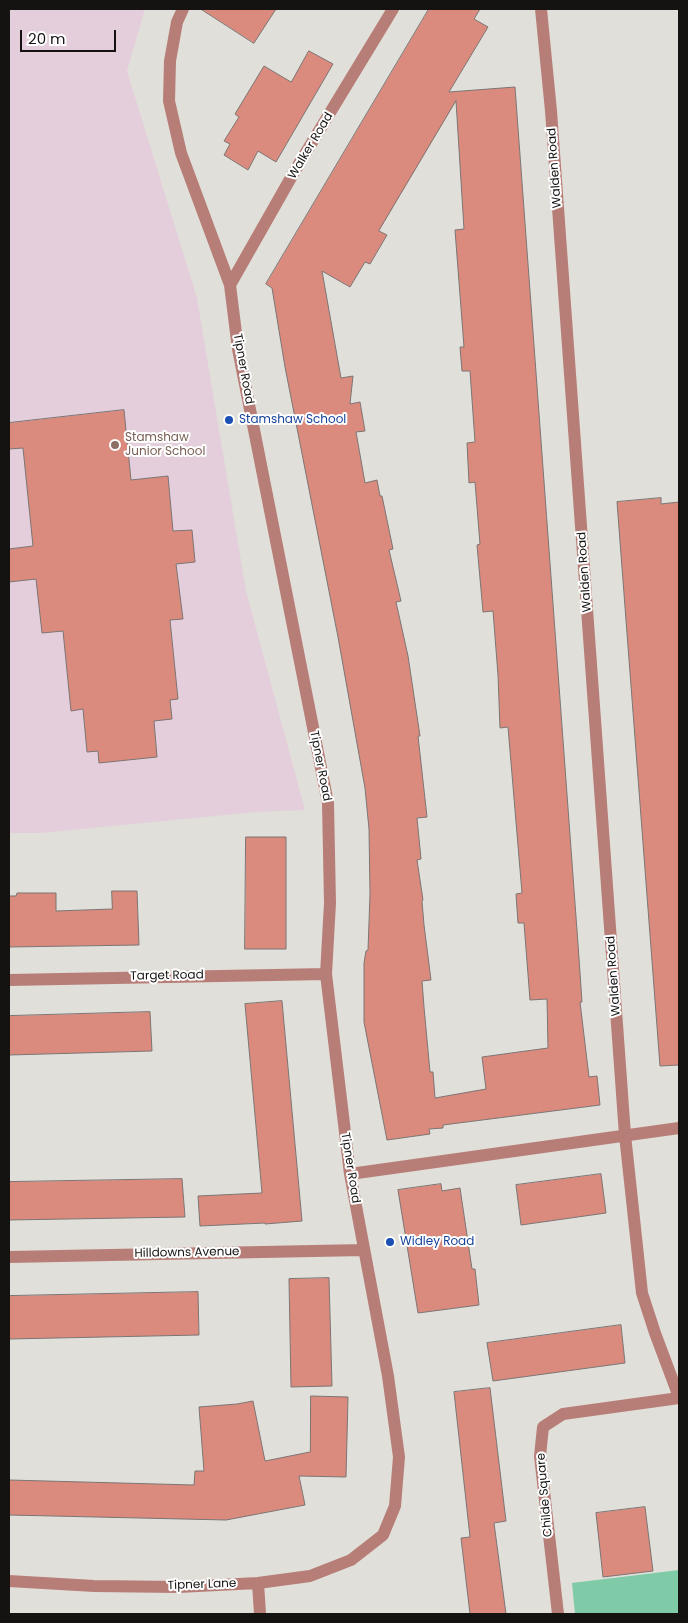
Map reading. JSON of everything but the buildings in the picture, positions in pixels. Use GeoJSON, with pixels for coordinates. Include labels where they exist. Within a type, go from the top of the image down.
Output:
{"type":"FeatureCollection","features":[{"type":"Feature","properties":{"kind":"street","name":"Tipner Road"},"geometry":{"type":"LineString","coordinates":[[183,9],[177,22],[170,61],[169,101],[181,153],[230,285],[238,349],[328,802],[330,903],[326,974],[350,1174],[388,1376],[399,1457],[396,1506],[383,1535]]}},
{"type":"Feature","properties":{"kind":"street","name":"Walker Road"},"geometry":{"type":"LineString","coordinates":[[230,285],[297,168],[393,9]]}},
{"type":"Feature","properties":{"kind":"street","name":"Walden Road"},"geometry":{"type":"LineString","coordinates":[[541,9],[554,151],[625,1135]]}},
{"type":"Feature","properties":{"kind":"street","name":"Target Road"},"geometry":{"type":"LineString","coordinates":[[9,980],[326,974]]}},
{"type":"Feature","properties":{"kind":"street"},"geometry":{"type":"LineString","coordinates":[[350,1174],[679,1128]]}},
{"type":"Feature","properties":{"kind":"street","name":"Childe Square"},"geometry":{"type":"LineString","coordinates":[[558,1614],[540,1456],[543,1427],[563,1414],[679,1398],[642,1293],[625,1135]]}},
{"type":"Feature","properties":{"kind":"street","name":"Hilldowns Avenue"},"geometry":{"type":"LineString","coordinates":[[9,1257],[364,1250]]}},
{"type":"Feature","properties":{"kind":"street","name":"Tipner Lane"},"geometry":{"type":"LineString","coordinates":[[9,1581],[94,1586],[178,1587],[258,1583],[310,1576],[351,1560],[383,1535]]}},
{"type":"Feature","properties":{"kind":"street"},"geometry":{"type":"LineString","coordinates":[[258,1583],[260,1614]]}},
{"type":"Feature","properties":{"kind":"shaded area","name":"Stamshaw Junior School"},"geometry":{"type":"Polygon","coordinates":[[[9,9],[145,9],[127,71],[197,298],[246,591],[305,810],[256,812],[41,833],[9,833],[9,9]]]}},
{"type":"Feature","properties":{"kind":"green space"},"geometry":{"type":"Polygon","coordinates":[[[679,1570],[679,1614],[575,1614],[572,1583],[679,1570]]]}},
{"type":"Feature","properties":{"kind":"place","name":"Stamshaw School"},"geometry":{"type":"Point","coordinates":[229,420]}},
{"type":"Feature","properties":{"kind":"place","name":"Stamshaw Junior School"},"geometry":{"type":"Point","coordinates":[115,445]}},
{"type":"Feature","properties":{"kind":"place","name":"Widley Road"},"geometry":{"type":"Point","coordinates":[390,1242]}}]}
